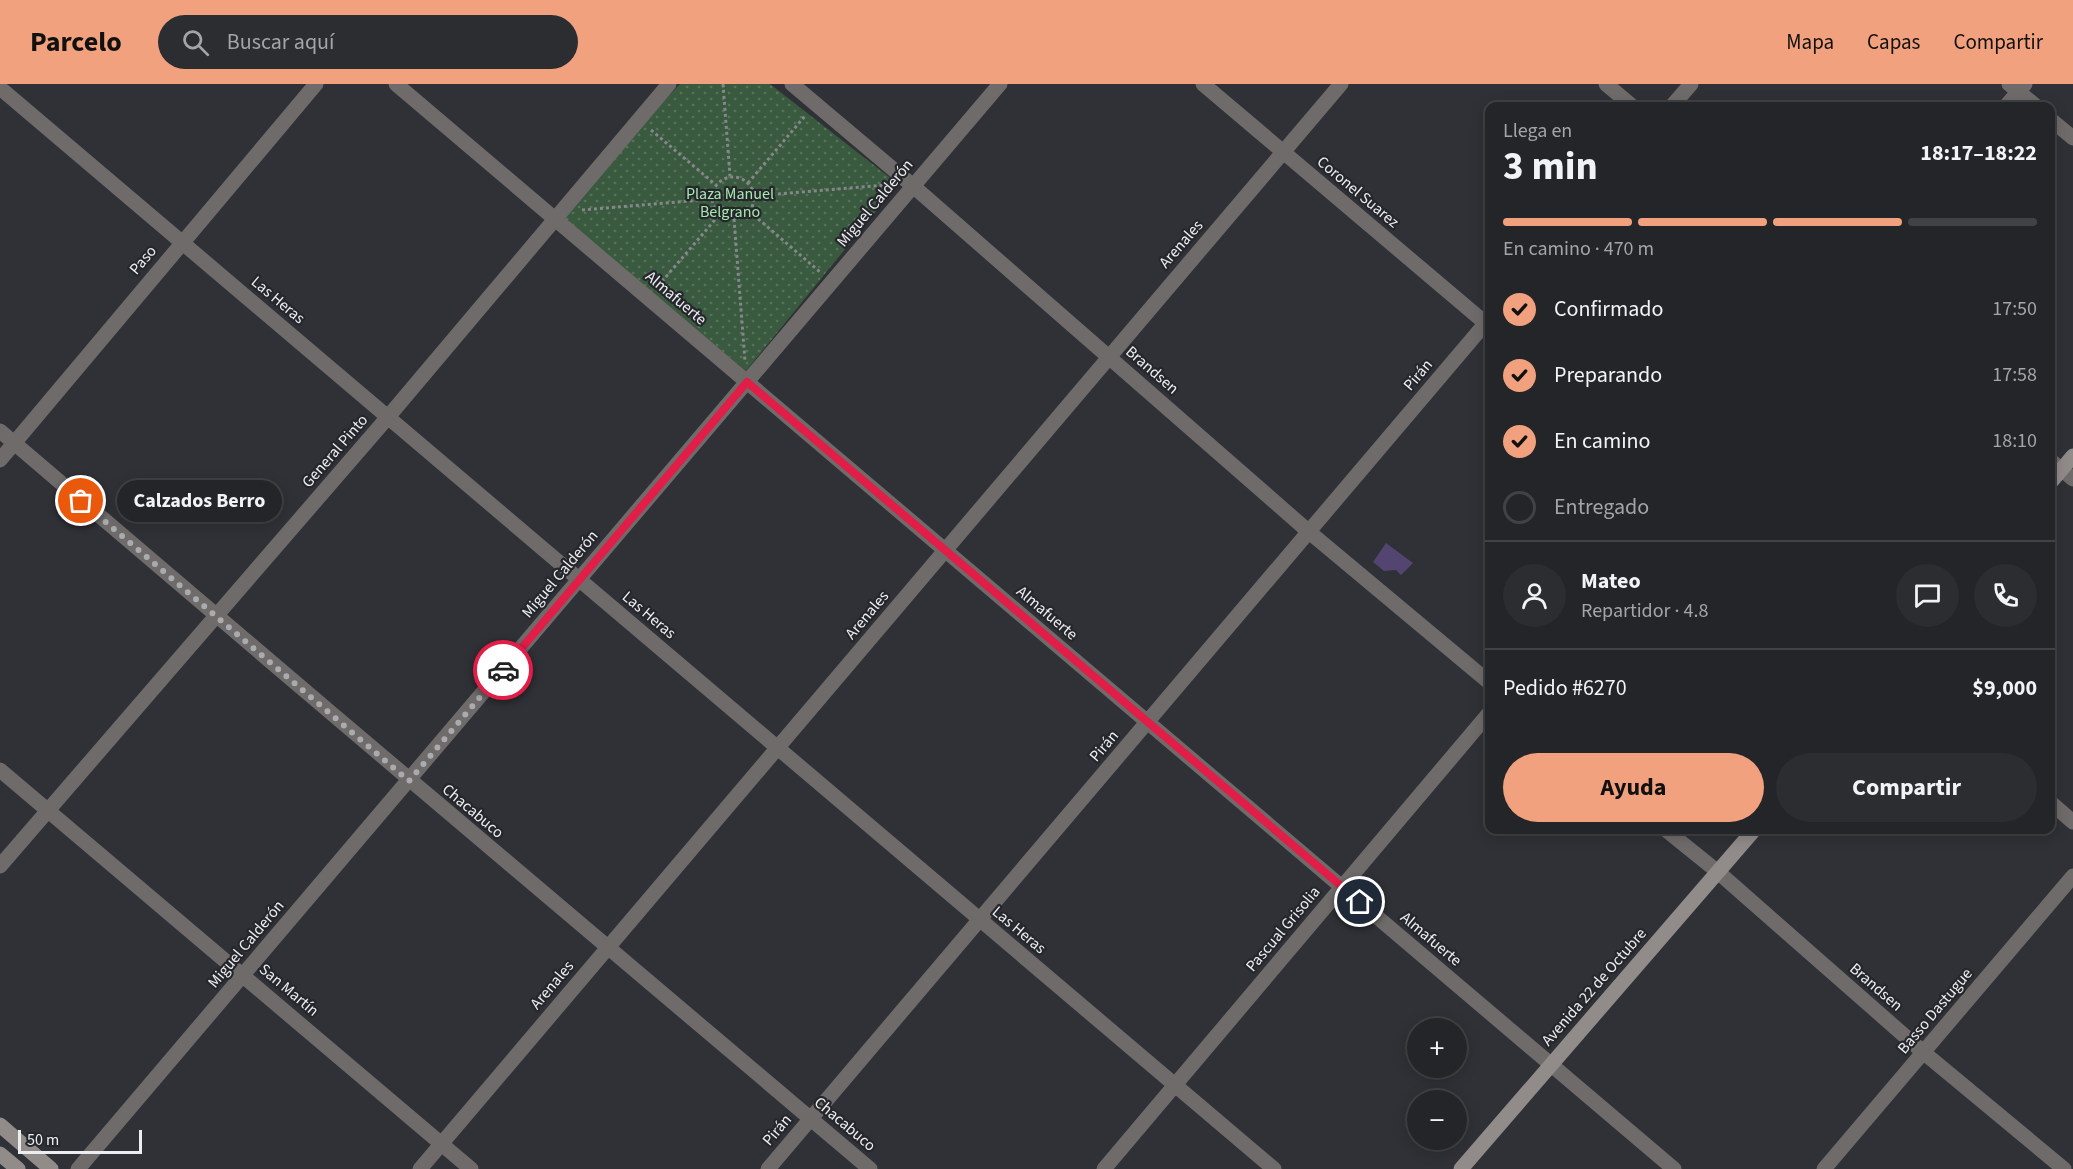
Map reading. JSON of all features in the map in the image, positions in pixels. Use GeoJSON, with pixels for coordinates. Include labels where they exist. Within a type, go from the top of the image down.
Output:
{"type":"FeatureCollection","features":[{"type":"Feature","properties":{"kind":"main road"},"geometry":{"type":"LineString","coordinates":[[2062,469],[2073,456]]}},
{"type":"Feature","properties":{"kind":"main road","name":"Avenida 22 de Octubre"},"geometry":{"type":"LineString","coordinates":[[1461,1169],[1751,834]]}},
{"type":"Feature","properties":{"kind":"main road"},"geometry":{"type":"LineString","coordinates":[[0,1125],[51,1169]]}},
{"type":"Feature","properties":{"kind":"main road"},"geometry":{"type":"LineString","coordinates":[[0,1154],[18,1169]]}},
{"type":"Feature","properties":{"kind":"street","name":"Paso"},"geometry":{"type":"LineString","coordinates":[[0,460],[316,84]]}},
{"type":"Feature","properties":{"kind":"street","name":"Almafuerte"},"geometry":{"type":"LineString","coordinates":[[396,84],[555,219],[746,374],[945,550],[1674,1169]]}},
{"type":"Feature","properties":{"kind":"street","name":"General Pinto"},"geometry":{"type":"LineString","coordinates":[[0,866],[388,417],[669,84]]}},
{"type":"Feature","properties":{"kind":"street","name":"Brandsen"},"geometry":{"type":"LineString","coordinates":[[792,84],[913,186],[1308,531],[1485,679]]}},
{"type":"Feature","properties":{"kind":"street","name":"Miguel Calderón"},"geometry":{"type":"LineString","coordinates":[[78,1169],[579,579],[746,374],[1000,84]]}},
{"type":"Feature","properties":{"kind":"street","name":"Coronel Suarez"},"geometry":{"type":"LineString","coordinates":[[1203,84],[1485,320]]}},
{"type":"Feature","properties":{"kind":"street","name":"Arenales"},"geometry":{"type":"LineString","coordinates":[[420,1169],[1341,84]]}},
{"type":"Feature","properties":{"kind":"street"},"geometry":{"type":"LineString","coordinates":[[1606,84],[1627,102]]}},
{"type":"Feature","properties":{"kind":"street"},"geometry":{"type":"LineString","coordinates":[[1675,102],[1691,84]]}},
{"type":"Feature","properties":{"kind":"street"},"geometry":{"type":"LineString","coordinates":[[2009,102],[2018,87],[2032,102]]}},
{"type":"Feature","properties":{"kind":"street","name":"Las Heras"},"geometry":{"type":"LineString","coordinates":[[0,88],[1274,1169]]}},
{"type":"Feature","properties":{"kind":"street"},"geometry":{"type":"LineString","coordinates":[[2055,123],[2073,138]]}},
{"type":"Feature","properties":{"kind":"street","name":"Pirán"},"geometry":{"type":"LineString","coordinates":[[768,1169],[1308,531],[1485,326]]}},
{"type":"Feature","properties":{"kind":"street","name":"Chacabuco"},"geometry":{"type":"LineString","coordinates":[[0,431],[409,781],[870,1169]]}},
{"type":"Feature","properties":{"kind":"street","name":"Pascual Grisolia"},"geometry":{"type":"LineString","coordinates":[[1104,1169],[1485,718]]}},
{"type":"Feature","properties":{"kind":"street","name":"San Martín"},"geometry":{"type":"LineString","coordinates":[[0,770],[471,1169]]}},
{"type":"Feature","properties":{"kind":"street"},"geometry":{"type":"LineString","coordinates":[[2055,806],[2073,822]]}},
{"type":"Feature","properties":{"kind":"street","name":"Brandsen"},"geometry":{"type":"LineString","coordinates":[[1671,834],[1718,872],[1923,1053],[2064,1169]]}},
{"type":"Feature","properties":{"kind":"street","name":"Basso Dastugue"},"geometry":{"type":"LineString","coordinates":[[1824,1169],[2073,876]]}},
{"type":"Feature","properties":{"kind":"path"},"geometry":{"type":"LineString","coordinates":[[723,84],[730,176]]}},
{"type":"Feature","properties":{"kind":"path"},"geometry":{"type":"LineString","coordinates":[[748,183],[805,116]]}},
{"type":"Feature","properties":{"kind":"path"},"geometry":{"type":"LineString","coordinates":[[649,128],[716,185]]}},
{"type":"Feature","properties":{"kind":"path"},"geometry":{"type":"LineString","coordinates":[[730,176],[748,183],[754,196],[754,203],[741,218],[734,219],[720,214],[713,206],[712,193],[716,185],[730,176]]}},
{"type":"Feature","properties":{"kind":"path"},"geometry":{"type":"LineString","coordinates":[[754,196],[891,184]]}},
{"type":"Feature","properties":{"kind":"path"},"geometry":{"type":"LineString","coordinates":[[574,211],[712,199]]}},
{"type":"Feature","properties":{"kind":"path"},"geometry":{"type":"LineString","coordinates":[[749,211],[824,276]]}},
{"type":"Feature","properties":{"kind":"path"},"geometry":{"type":"LineString","coordinates":[[655,290],[720,214]]}},
{"type":"Feature","properties":{"kind":"path"},"geometry":{"type":"LineString","coordinates":[[734,219],[746,374]]}},
{"type":"Feature","properties":{"kind":"path"},"geometry":{"type":"LineString","coordinates":[[746,374],[753,358]]}},
{"type":"Feature","properties":{"kind":"path"},"geometry":{"type":"LineString","coordinates":[[737,359],[746,374]]}},
{"type":"Feature","properties":{"kind":"green space","name":"Plaza Manuel Belgrano"},"geometry":{"type":"Polygon","coordinates":[[[680,84],[770,84],[898,184],[746,371],[557,213],[680,84]]]}},
{"type":"Feature","properties":{"kind":"building"},"geometry":{"type":"Polygon","coordinates":[[[1386,543],[1413,563],[1401,575],[1396,570],[1384,571],[1373,562],[1386,543]]]}},
{"type":"Feature","properties":{"kind":"way so far"},"geometry":{"type":"LineString","coordinates":[[81,501],[409,781],[503,670]]}},
{"type":"Feature","properties":{"kind":"place","name":"Calzados Berro"},"geometry":{"type":"Point","coordinates":[81,501]}},
{"type":"Feature","properties":{"kind":"route"},"geometry":{"type":"LineString","coordinates":[[503,670],[747,382],[1360,902]]}}]}
